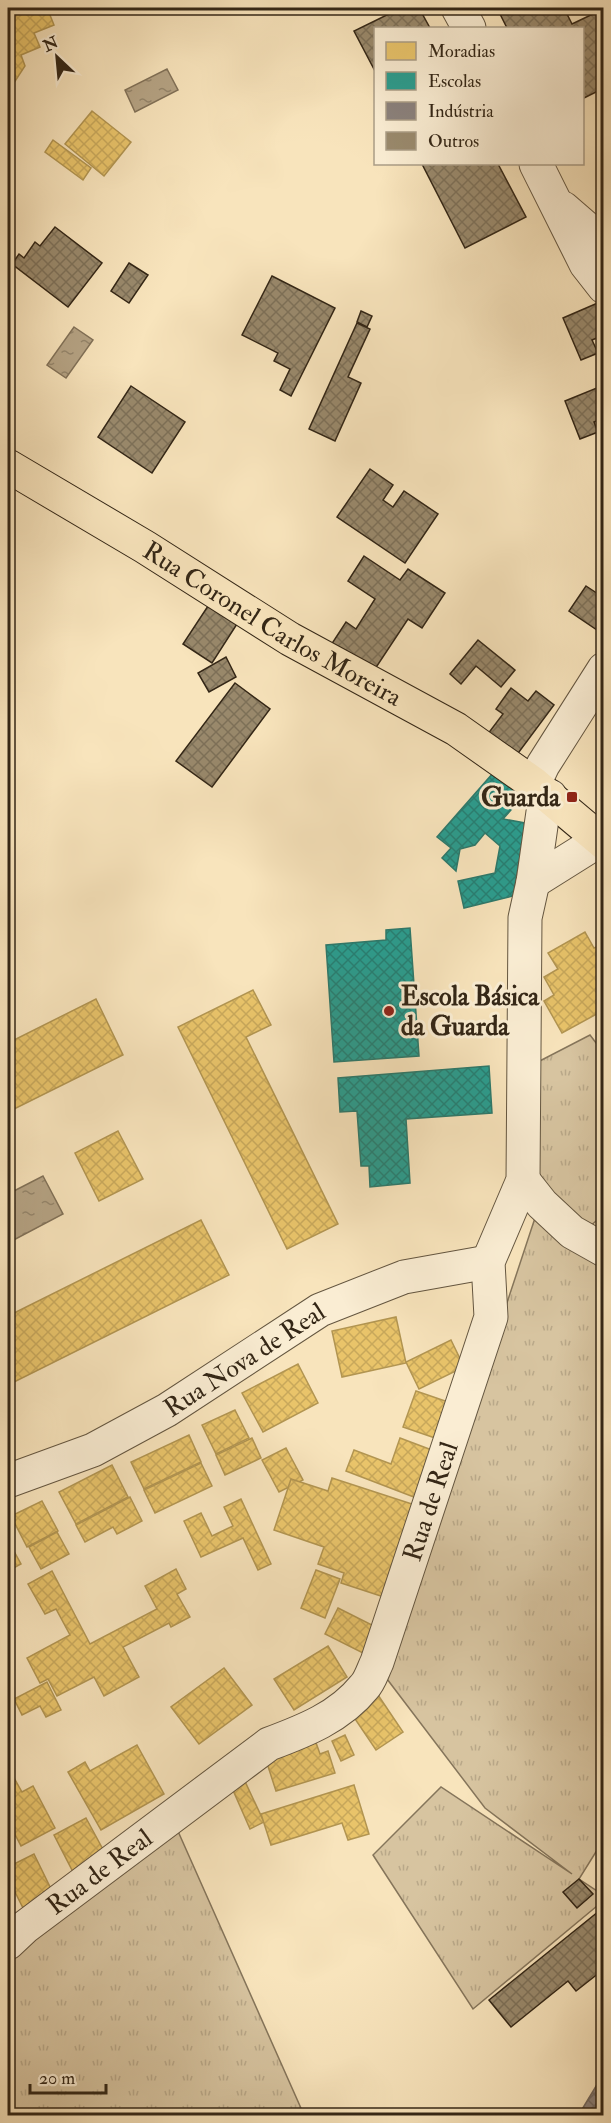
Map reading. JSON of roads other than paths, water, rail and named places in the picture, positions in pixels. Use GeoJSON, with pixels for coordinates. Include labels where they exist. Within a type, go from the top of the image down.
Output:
{"type":"FeatureCollection","features":[{"type":"Feature","properties":{"kind":"main road","name":"Rua Coronel Carlos Moreira"},"geometry":{"type":"LineString","coordinates":[[8,466],[145,547],[290,639],[456,729],[542,790],[602,841]]}},
{"type":"Feature","properties":{"kind":"street"},"geometry":{"type":"LineString","coordinates":[[458,8],[468,27]]}},
{"type":"Feature","properties":{"kind":"street"},"geometry":{"type":"LineString","coordinates":[[537,165],[586,264],[603,287]]}},
{"type":"Feature","properties":{"kind":"street"},"geometry":{"type":"LineString","coordinates":[[555,201],[593,234],[603,237]]}},
{"type":"Feature","properties":{"kind":"street","name":"Rua de Real"},"geometry":{"type":"LineString","coordinates":[[8,1943],[25,1927],[268,1744],[298,1733],[336,1714],[365,1686],[377,1662],[491,1317],[488,1262],[523,1180],[525,918],[533,882],[543,812],[543,765],[603,669]]}},
{"type":"Feature","properties":{"kind":"street"},"geometry":{"type":"LineString","coordinates":[[533,882],[602,841]]}},
{"type":"Feature","properties":{"kind":"street"},"geometry":{"type":"LineString","coordinates":[[523,1180],[542,1204],[572,1232],[603,1250]]}},
{"type":"Feature","properties":{"kind":"street","name":"Rua Nova de Real"},"geometry":{"type":"LineString","coordinates":[[8,1480],[93,1450],[167,1410],[320,1310],[404,1277],[488,1262]]}},
{"type":"Feature","properties":{"kind":"water"},"geometry":{"type":"Polygon","coordinates":[[[167,69],[178,90],[135,112],[125,90],[167,69]]]}},
{"type":"Feature","properties":{"kind":"water"},"geometry":{"type":"Polygon","coordinates":[[[74,327],[93,340],[66,378],[47,365],[74,327]]]}},
{"type":"Feature","properties":{"kind":"water"},"geometry":{"type":"Polygon","coordinates":[[[43,1176],[63,1214],[8,1243],[8,1194],[43,1176]]]}},
{"type":"Feature","properties":{"kind":"place","name":"Guarda"},"geometry":{"type":"Point","coordinates":[572,797]}},
{"type":"Feature","properties":{"kind":"place","name":"Escola Básica da Guarda"},"geometry":{"type":"Point","coordinates":[389,1011]}}]}
